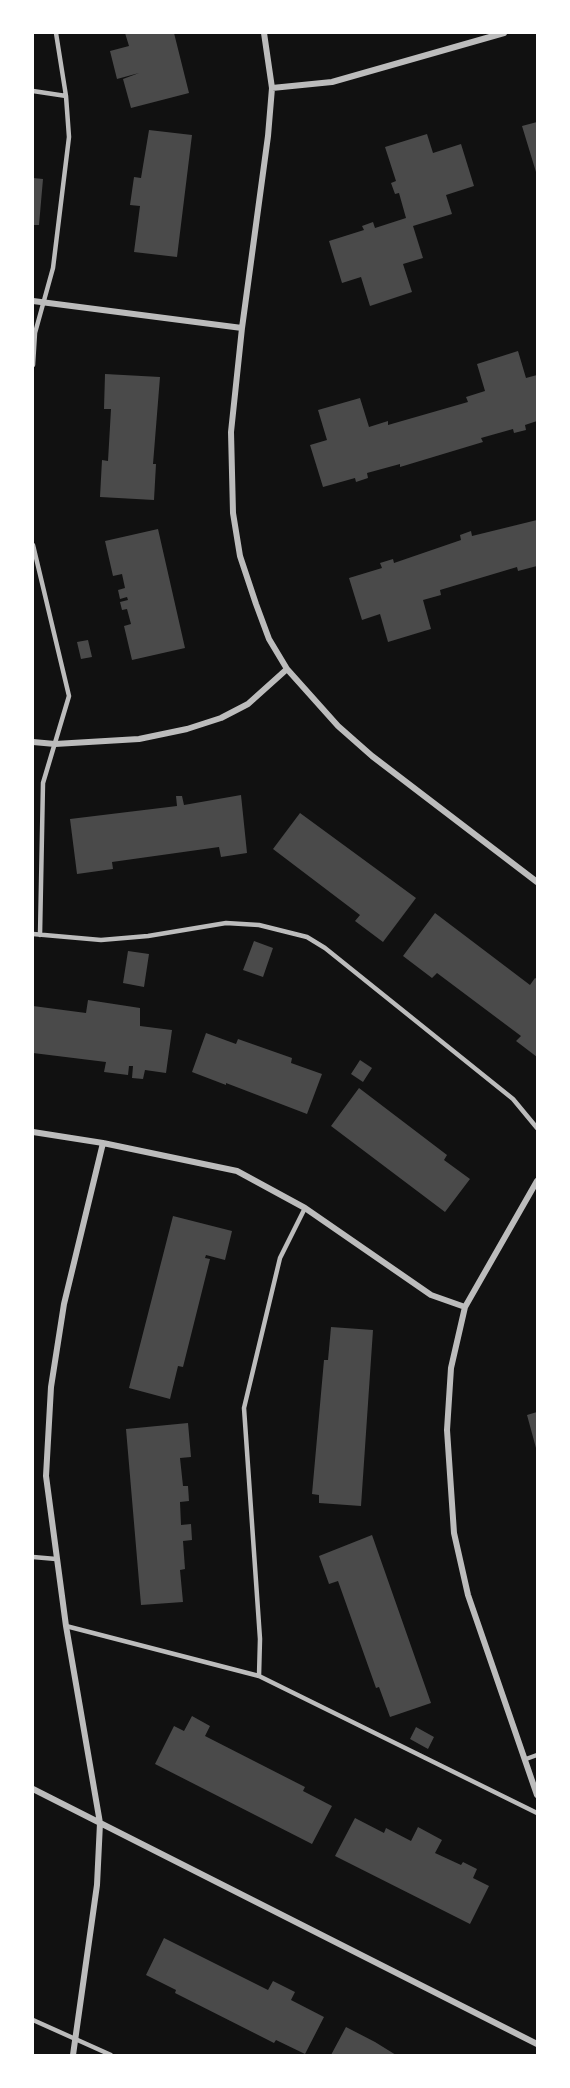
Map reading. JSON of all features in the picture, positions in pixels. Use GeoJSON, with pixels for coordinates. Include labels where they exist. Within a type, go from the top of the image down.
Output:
{"type":"FeatureCollection","features":[{"type":"Feature","properties":{"kind":"street"},"geometry":{"type":"LineString","coordinates":[[264,33],[272,88],[231,432],[233,513],[240,556],[269,639],[286,669],[338,726],[372,756],[537,882]]}},
{"type":"Feature","properties":{"kind":"street"},"geometry":{"type":"LineString","coordinates":[[272,88],[332,82],[504,33]]}},
{"type":"Feature","properties":{"kind":"street"},"geometry":{"type":"LineString","coordinates":[[33,301],[242,328]]}},
{"type":"Feature","properties":{"kind":"street"},"geometry":{"type":"LineString","coordinates":[[33,742],[55,744],[140,739],[187,729],[221,718],[248,704],[286,669]]}},
{"type":"Feature","properties":{"kind":"street"},"geometry":{"type":"LineString","coordinates":[[33,1132],[103,1143],[237,1171],[305,1208],[431,1295],[465,1307]]}},
{"type":"Feature","properties":{"kind":"street"},"geometry":{"type":"LineString","coordinates":[[73,2055],[97,1885],[100,1823],[66,1626],[46,1476],[51,1387],[64,1304],[103,1143]]}},
{"type":"Feature","properties":{"kind":"street"},"geometry":{"type":"LineString","coordinates":[[537,1181],[465,1307],[451,1368],[447,1430],[454,1533],[468,1595],[537,1795]]}},
{"type":"Feature","properties":{"kind":"street"},"geometry":{"type":"LineString","coordinates":[[33,1789],[537,2044]]}},
{"type":"Feature","properties":{"kind":"lane"},"geometry":{"type":"LineString","coordinates":[[33,365],[34,333],[53,268],[69,137],[66,96],[56,33]]}},
{"type":"Feature","properties":{"kind":"lane"},"geometry":{"type":"LineString","coordinates":[[33,92],[66,96]]}},
{"type":"Feature","properties":{"kind":"lane"},"geometry":{"type":"LineString","coordinates":[[33,545],[69,696],[43,783],[40,935]]}},
{"type":"Feature","properties":{"kind":"lane"},"geometry":{"type":"LineString","coordinates":[[33,934],[101,940],[148,936],[226,923],[259,925],[307,937],[325,948],[513,1099],[537,1128]]}},
{"type":"Feature","properties":{"kind":"lane"},"geometry":{"type":"LineString","coordinates":[[259,1676],[260,1639],[244,1408],[280,1258],[305,1208]]}},
{"type":"Feature","properties":{"kind":"lane"},"geometry":{"type":"LineString","coordinates":[[33,1557],[56,1559]]}},
{"type":"Feature","properties":{"kind":"lane"},"geometry":{"type":"LineString","coordinates":[[66,1626],[259,1676],[537,1813]]}},
{"type":"Feature","properties":{"kind":"lane"},"geometry":{"type":"LineString","coordinates":[[526,1759],[537,1755]]}},
{"type":"Feature","properties":{"kind":"lane"},"geometry":{"type":"LineString","coordinates":[[33,2020],[111,2055]]}},
{"type":"Feature","properties":{"kind":"building"},"geometry":{"type":"Polygon","coordinates":[[[125,33],[174,33],[189,93],[131,108],[123,79],[139,73],[117,79],[110,51],[129,46],[125,33]]]}},
{"type":"Feature","properties":{"kind":"building"},"geometry":{"type":"Polygon","coordinates":[[[537,122],[537,172],[536,172],[522,126],[537,122]]]}},
{"type":"Feature","properties":{"kind":"building"},"geometry":{"type":"Polygon","coordinates":[[[149,130],[192,135],[177,257],[134,252],[140,206],[130,205],[134,177],[141,178],[149,130]]]}},
{"type":"Feature","properties":{"kind":"building"},"geometry":{"type":"Polygon","coordinates":[[[427,134],[433,153],[461,144],[474,186],[446,195],[452,214],[413,226],[423,258],[403,264],[412,292],[370,306],[361,277],[342,283],[329,241],[364,230],[362,226],[373,222],[375,228],[406,218],[399,193],[395,194],[391,183],[396,181],[385,147],[427,134]]]}},
{"type":"Feature","properties":{"kind":"building"},"geometry":{"type":"Polygon","coordinates":[[[33,178],[43,179],[39,225],[33,225],[33,178]]]}},
{"type":"Feature","properties":{"kind":"building"},"geometry":{"type":"Polygon","coordinates":[[[518,351],[526,378],[537,375],[537,421],[525,425],[526,430],[514,433],[513,429],[481,438],[483,442],[400,467],[400,464],[367,473],[368,478],[356,482],[355,478],[323,487],[310,445],[327,440],[318,410],[360,398],[369,427],[388,421],[388,425],[468,402],[466,397],[485,391],[477,364],[518,351]]]}},
{"type":"Feature","properties":{"kind":"building"},"geometry":{"type":"Polygon","coordinates":[[[105,374],[160,377],[153,464],[156,464],[154,500],[100,497],[102,460],[108,461],[111,409],[104,409],[105,374]]]}},
{"type":"Feature","properties":{"kind":"building"},"geometry":{"type":"Polygon","coordinates":[[[537,520],[537,566],[518,571],[517,567],[440,590],[441,595],[423,600],[431,629],[388,642],[380,614],[362,620],[349,578],[382,568],[380,563],[393,559],[394,563],[461,540],[460,535],[471,531],[472,536],[537,520]]]}},
{"type":"Feature","properties":{"kind":"building"},"geometry":{"type":"Polygon","coordinates":[[[158,529],[185,648],[132,660],[124,626],[131,624],[127,609],[122,610],[120,602],[128,600],[127,597],[120,599],[118,590],[125,588],[122,574],[113,576],[105,541],[158,529]]]}},
{"type":"Feature","properties":{"kind":"building"},"geometry":{"type":"Polygon","coordinates":[[[88,640],[92,657],[81,659],[77,642],[88,640]]]}},
{"type":"Feature","properties":{"kind":"building"},"geometry":{"type":"Polygon","coordinates":[[[241,795],[247,853],[221,857],[219,847],[112,862],[113,869],[77,874],[70,819],[177,806],[176,796],[182,796],[184,805],[241,795]]]}},
{"type":"Feature","properties":{"kind":"building"},"geometry":{"type":"Polygon","coordinates":[[[300,813],[416,898],[383,942],[355,921],[360,915],[273,849],[300,813]]]}},
{"type":"Feature","properties":{"kind":"building"},"geometry":{"type":"Polygon","coordinates":[[[435,913],[530,985],[535,978],[537,979],[537,1057],[516,1041],[521,1036],[437,973],[432,978],[403,956],[435,913]]]}},
{"type":"Feature","properties":{"kind":"building"},"geometry":{"type":"Polygon","coordinates":[[[254,941],[273,948],[263,977],[243,970],[254,941]]]}},
{"type":"Feature","properties":{"kind":"building"},"geometry":{"type":"Polygon","coordinates":[[[128,951],[149,954],[144,987],[123,983],[128,951]]]}},
{"type":"Feature","properties":{"kind":"building"},"geometry":{"type":"Polygon","coordinates":[[[88,1000],[140,1008],[140,1026],[172,1030],[166,1073],[145,1070],[143,1079],[132,1078],[133,1066],[129,1066],[128,1075],[104,1072],[106,1062],[33,1053],[33,1006],[86,1013],[88,1000]]]}},
{"type":"Feature","properties":{"kind":"building"},"geometry":{"type":"Polygon","coordinates":[[[206,1033],[236,1044],[238,1039],[292,1058],[291,1063],[322,1074],[307,1114],[192,1072],[206,1033]]]}},
{"type":"Feature","properties":{"kind":"building"},"geometry":{"type":"Polygon","coordinates":[[[360,1060],[372,1068],[363,1082],[351,1074],[360,1060]]]}},
{"type":"Feature","properties":{"kind":"building"},"geometry":{"type":"Polygon","coordinates":[[[359,1088],[447,1155],[444,1160],[470,1179],[445,1212],[331,1126],[359,1088]]]}},
{"type":"Feature","properties":{"kind":"building"},"geometry":{"type":"Polygon","coordinates":[[[173,1216],[232,1231],[225,1260],[206,1255],[205,1258],[210,1259],[183,1367],[178,1366],[170,1399],[129,1388],[173,1216]]]}},
{"type":"Feature","properties":{"kind":"building"},"geometry":{"type":"Polygon","coordinates":[[[331,1327],[373,1330],[361,1506],[319,1503],[319,1495],[312,1494],[324,1360],[328,1360],[331,1327]]]}},
{"type":"Feature","properties":{"kind":"building"},"geometry":{"type":"Polygon","coordinates":[[[537,1412],[537,1448],[536,1448],[527,1415],[537,1412]]]}},
{"type":"Feature","properties":{"kind":"building"},"geometry":{"type":"Polygon","coordinates":[[[188,1423],[191,1457],[180,1458],[183,1486],[188,1486],[189,1501],[180,1502],[181,1525],[191,1524],[192,1540],[183,1541],[185,1569],[180,1570],[183,1602],[141,1605],[126,1429],[188,1423]]]}},
{"type":"Feature","properties":{"kind":"building"},"geometry":{"type":"Polygon","coordinates":[[[372,1535],[431,1703],[390,1717],[379,1687],[376,1688],[338,1581],[329,1584],[319,1556],[372,1535]]]}},
{"type":"Feature","properties":{"kind":"building"},"geometry":{"type":"Polygon","coordinates":[[[192,1716],[210,1726],[205,1736],[305,1787],[303,1791],[332,1806],[312,1844],[155,1764],[174,1726],[184,1731],[192,1716]]]}},
{"type":"Feature","properties":{"kind":"building"},"geometry":{"type":"Polygon","coordinates":[[[416,1727],[434,1737],[428,1749],[410,1739],[416,1727]]]}},
{"type":"Feature","properties":{"kind":"building"},"geometry":{"type":"Polygon","coordinates":[[[355,1818],[384,1833],[386,1828],[411,1841],[418,1827],[442,1840],[435,1853],[461,1865],[463,1862],[477,1869],[473,1878],[489,1886],[470,1924],[335,1856],[355,1818]]]}},
{"type":"Feature","properties":{"kind":"building"},"geometry":{"type":"Polygon","coordinates":[[[164,1938],[268,1990],[273,1981],[295,1992],[291,2000],[324,2017],[305,2054],[276,2040],[274,2043],[175,1993],[176,1990],[146,1975],[164,1938]]]}},
{"type":"Feature","properties":{"kind":"building"},"geometry":{"type":"Polygon","coordinates":[[[346,2027],[375,2042],[396,2055],[331,2055],[346,2027]]]}}]}
